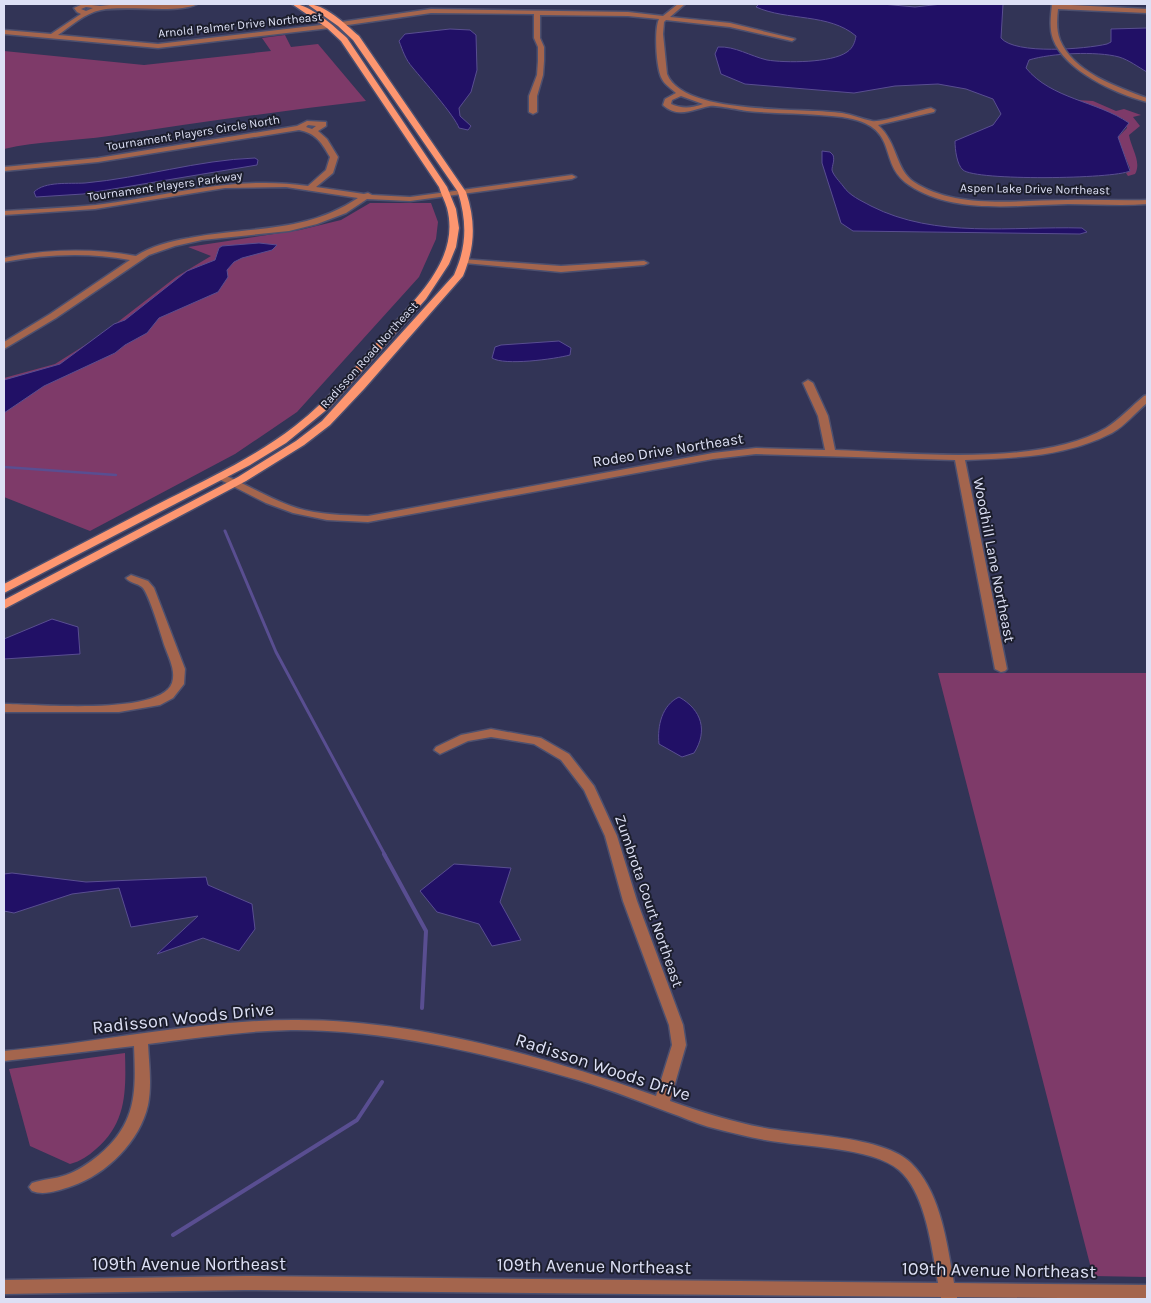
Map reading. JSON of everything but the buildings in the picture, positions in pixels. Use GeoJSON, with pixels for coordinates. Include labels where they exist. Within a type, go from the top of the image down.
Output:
{"type":"FeatureCollection","features":[{"type":"Feature","properties":{"kind":"main road","name":"Radisson Road Northeast"},"geometry":{"type":"LineString","coordinates":[[4,589],[220,477],[278,443],[316,415],[422,299],[446,263],[454,240],[454,218],[447,194],[351,50],[330,26],[309,8],[296,4]]}},
{"type":"Feature","properties":{"kind":"main road"},"geometry":{"type":"LineString","coordinates":[[309,8],[341,24]]}},
{"type":"Feature","properties":{"kind":"main road","name":"Radisson Road Northeast"},"geometry":{"type":"LineString","coordinates":[[4,605],[235,483],[300,443],[326,424],[422,319],[458,276],[465,261],[471,230],[469,211],[462,192],[356,38],[341,24]]}},
{"type":"Feature","properties":{"kind":"main road"},"geometry":{"type":"LineString","coordinates":[[330,26],[356,38]]}},
{"type":"Feature","properties":{"kind":"street"},"geometry":{"type":"LineString","coordinates":[[51,37],[86,13],[99,8],[116,5],[167,7],[194,4]]}},
{"type":"Feature","properties":{"kind":"street"},"geometry":{"type":"LineString","coordinates":[[682,4],[664,17],[659,38],[662,72],[668,84],[682,93],[710,103],[743,110],[832,113],[873,124],[931,110]]}},
{"type":"Feature","properties":{"kind":"street"},"geometry":{"type":"LineString","coordinates":[[86,13],[79,11],[77,8],[86,5],[99,8]]}},
{"type":"Feature","properties":{"kind":"street"},"geometry":{"type":"LineString","coordinates":[[1147,11],[1055,6],[1054,32],[1059,46],[1067,57],[1098,78],[1147,100]]}},
{"type":"Feature","properties":{"kind":"street"},"geometry":{"type":"LineString","coordinates":[[341,24],[431,10],[537,14],[614,14],[664,17],[730,25],[792,39]]}},
{"type":"Feature","properties":{"kind":"street"},"geometry":{"type":"LineString","coordinates":[[533,112],[533,96],[540,74],[541,61],[537,38],[537,14]]}},
{"type":"Feature","properties":{"kind":"street","name":"Arnold Palmer Drive Northeast"},"geometry":{"type":"LineString","coordinates":[[4,32],[158,46],[330,26]]}},
{"type":"Feature","properties":{"kind":"street"},"geometry":{"type":"LineString","coordinates":[[682,93],[669,99],[667,104],[673,108],[684,110],[697,109],[710,103]]}},
{"type":"Feature","properties":{"kind":"street","name":"Aspen Lake Drive Northeast"},"geometry":{"type":"LineString","coordinates":[[873,124],[888,138],[901,174],[917,186],[939,195],[978,201],[1147,202]]}},
{"type":"Feature","properties":{"kind":"street","name":"Tournament Players Circle North"},"geometry":{"type":"LineString","coordinates":[[4,169],[83,162],[299,128],[314,131],[322,136],[334,157],[330,171],[314,185]]}},
{"type":"Feature","properties":{"kind":"street","name":"Tournament Players Parkway"},"geometry":{"type":"LineString","coordinates":[[4,208],[95,203],[235,181],[265,180],[314,185],[369,195],[410,199],[436,197],[572,177]]}},
{"type":"Feature","properties":{"kind":"street","name":"Tournament Players Parkway"},"geometry":{"type":"LineString","coordinates":[[4,213],[65,211],[225,186],[314,185]]}},
{"type":"Feature","properties":{"kind":"street"},"geometry":{"type":"LineString","coordinates":[[4,346],[53,316],[137,259],[163,245],[180,240],[300,227],[324,222],[339,216],[369,195]]}},
{"type":"Feature","properties":{"kind":"street"},"geometry":{"type":"LineString","coordinates":[[4,260],[84,250],[109,252],[137,259]]}},
{"type":"Feature","properties":{"kind":"street"},"geometry":{"type":"LineString","coordinates":[[465,261],[561,269],[644,263]]}},
{"type":"Feature","properties":{"kind":"street"},"geometry":{"type":"LineString","coordinates":[[808,383],[822,416],[830,452]]}},
{"type":"Feature","properties":{"kind":"street","name":"Rodeo Drive Northeast"},"geometry":{"type":"LineString","coordinates":[[220,477],[286,507],[313,515],[334,518],[368,518],[713,456],[756,451],[959,456],[1022,455],[1070,447],[1110,430],[1147,398]]}},
{"type":"Feature","properties":{"kind":"street","name":"Woodhill Lane Northeast"},"geometry":{"type":"LineString","coordinates":[[959,456],[1001,669]]}},
{"type":"Feature","properties":{"kind":"street"},"geometry":{"type":"LineString","coordinates":[[4,708],[122,709],[160,701],[173,690],[181,678],[149,588],[144,583],[131,578]]}},
{"type":"Feature","properties":{"kind":"street","name":"Zumbrota Court Northeast"},"geometry":{"type":"LineString","coordinates":[[440,750],[465,738],[491,733],[536,741],[565,757],[590,790],[611,836],[630,901],[676,1025],[679,1045],[661,1105]]}},
{"type":"Feature","properties":{"kind":"street","name":"Radisson Woods Drive"},"geometry":{"type":"LineString","coordinates":[[4,1056],[141,1041],[228,1028],[293,1025],[357,1028],[500,1053],[583,1076],[712,1122],[765,1134],[877,1150],[904,1166],[916,1180],[928,1204],[937,1231],[948,1294]]}},
{"type":"Feature","properties":{"kind":"street"},"geometry":{"type":"LineString","coordinates":[[37,1186],[55,1185],[81,1176],[94,1167],[131,1129],[140,1106],[141,1041]]}},
{"type":"Feature","properties":{"kind":"street","name":"109th Avenue Northeast"},"geometry":{"type":"LineString","coordinates":[[4,1288],[41,1285],[245,1282],[948,1294],[1147,1292]]}},
{"type":"Feature","properties":{"kind":"shaded area"},"geometry":{"type":"Polygon","coordinates":[[[759,4],[882,4],[915,7],[942,4],[1003,4],[1001,38],[1021,47],[1035,49],[1068,49],[1097,46],[1111,42],[1111,29],[1147,28],[1147,72],[1119,57],[1087,53],[1061,54],[1029,60],[1026,68],[1048,87],[1103,109],[1129,123],[1118,137],[1130,171],[1099,176],[1045,178],[992,176],[973,174],[963,170],[958,161],[955,141],[993,125],[1001,114],[993,99],[966,89],[938,84],[895,86],[854,93],[745,84],[721,74],[715,54],[718,47],[736,50],[767,60],[796,62],[840,56],[849,50],[854,43],[856,36],[833,24],[821,20],[768,11],[756,7],[759,4]]]}},
{"type":"Feature","properties":{"kind":"shaded area"},"geometry":{"type":"Polygon","coordinates":[[[450,29],[470,30],[476,35],[477,70],[471,92],[459,108],[460,116],[471,126],[468,130],[459,128],[445,107],[408,61],[399,41],[405,34],[450,29]]]}},
{"type":"Feature","properties":{"kind":"shaded area"},"geometry":{"type":"Polygon","coordinates":[[[285,35],[291,47],[318,44],[366,101],[109,136],[30,144],[4,149],[4,51],[144,65],[271,51],[262,38],[285,35]]]}},
{"type":"Feature","properties":{"kind":"shaded area"},"geometry":{"type":"Polygon","coordinates":[[[1077,100],[1093,101],[1116,111],[1124,109],[1141,115],[1133,117],[1140,126],[1129,135],[1137,160],[1135,174],[1128,176],[1126,173],[1130,171],[1130,168],[1118,140],[1118,137],[1127,128],[1123,119],[1077,100]]]}},
{"type":"Feature","properties":{"kind":"shaded area"},"geometry":{"type":"Polygon","coordinates":[[[822,151],[830,152],[833,155],[833,172],[849,192],[871,206],[896,216],[948,227],[975,229],[1082,228],[1087,232],[1080,234],[853,231],[841,223],[822,163],[822,151]]]}},
{"type":"Feature","properties":{"kind":"shaded area"},"geometry":{"type":"Polygon","coordinates":[[[255,158],[258,160],[257,165],[83,194],[36,197],[34,192],[44,186],[106,181],[191,165],[255,158]]]}},
{"type":"Feature","properties":{"kind":"shaded area"},"geometry":{"type":"Polygon","coordinates":[[[370,203],[431,203],[438,222],[436,239],[419,277],[297,412],[235,454],[90,531],[4,497],[4,378],[55,364],[101,335],[176,277],[211,256],[188,247],[300,230],[341,220],[370,203]]]}},
{"type":"Feature","properties":{"kind":"shaded area"},"geometry":{"type":"Polygon","coordinates":[[[259,243],[277,245],[272,250],[234,262],[227,270],[228,277],[218,292],[159,318],[147,333],[115,353],[44,386],[4,413],[4,380],[60,364],[114,324],[125,320],[187,271],[215,260],[219,248],[222,246],[259,243]]]}},
{"type":"Feature","properties":{"kind":"shaded area"},"geometry":{"type":"Polygon","coordinates":[[[559,341],[571,348],[570,355],[518,362],[492,358],[495,347],[501,345],[559,341]]]}},
{"type":"Feature","properties":{"kind":"shaded area"},"geometry":{"type":"Polygon","coordinates":[[[52,619],[78,627],[80,654],[4,659],[4,639],[52,619]]]}},
{"type":"Feature","properties":{"kind":"shaded area"},"geometry":{"type":"Polygon","coordinates":[[[938,673],[1147,673],[1147,1277],[1093,1276],[938,673]]]}},
{"type":"Feature","properties":{"kind":"shaded area"},"geometry":{"type":"Polygon","coordinates":[[[679,697],[687,702],[698,715],[701,729],[701,737],[694,753],[682,757],[659,744],[659,730],[662,717],[668,705],[679,697]]]}},
{"type":"Feature","properties":{"kind":"shaded area"},"geometry":{"type":"Polygon","coordinates":[[[454,864],[511,868],[500,902],[521,940],[492,946],[479,924],[437,912],[420,891],[454,864]]]}},
{"type":"Feature","properties":{"kind":"shaded area"},"geometry":{"type":"Polygon","coordinates":[[[12,873],[86,882],[206,877],[208,885],[252,904],[255,929],[239,951],[203,938],[157,954],[198,916],[131,927],[119,888],[72,894],[14,913],[4,911],[4,874],[12,873]]]}},
{"type":"Feature","properties":{"kind":"shaded area"},"geometry":{"type":"Polygon","coordinates":[[[125,1053],[124,1093],[119,1117],[114,1128],[96,1149],[84,1158],[70,1164],[30,1146],[9,1069],[125,1053]]]}},
{"type":"Feature","properties":{"kind":"waterway"},"geometry":{"type":"LineString","coordinates":[[4,467],[116,475]]}},
{"type":"Feature","properties":{"kind":"waterway"},"geometry":{"type":"LineString","coordinates":[[225,531],[276,652],[385,855]]}},
{"type":"Feature","properties":{"kind":"waterway"},"geometry":{"type":"LineString","coordinates":[[384,854],[426,931],[422,1008]]}},
{"type":"Feature","properties":{"kind":"waterway"},"geometry":{"type":"LineString","coordinates":[[173,1235],[357,1120],[382,1082]]}}]}
